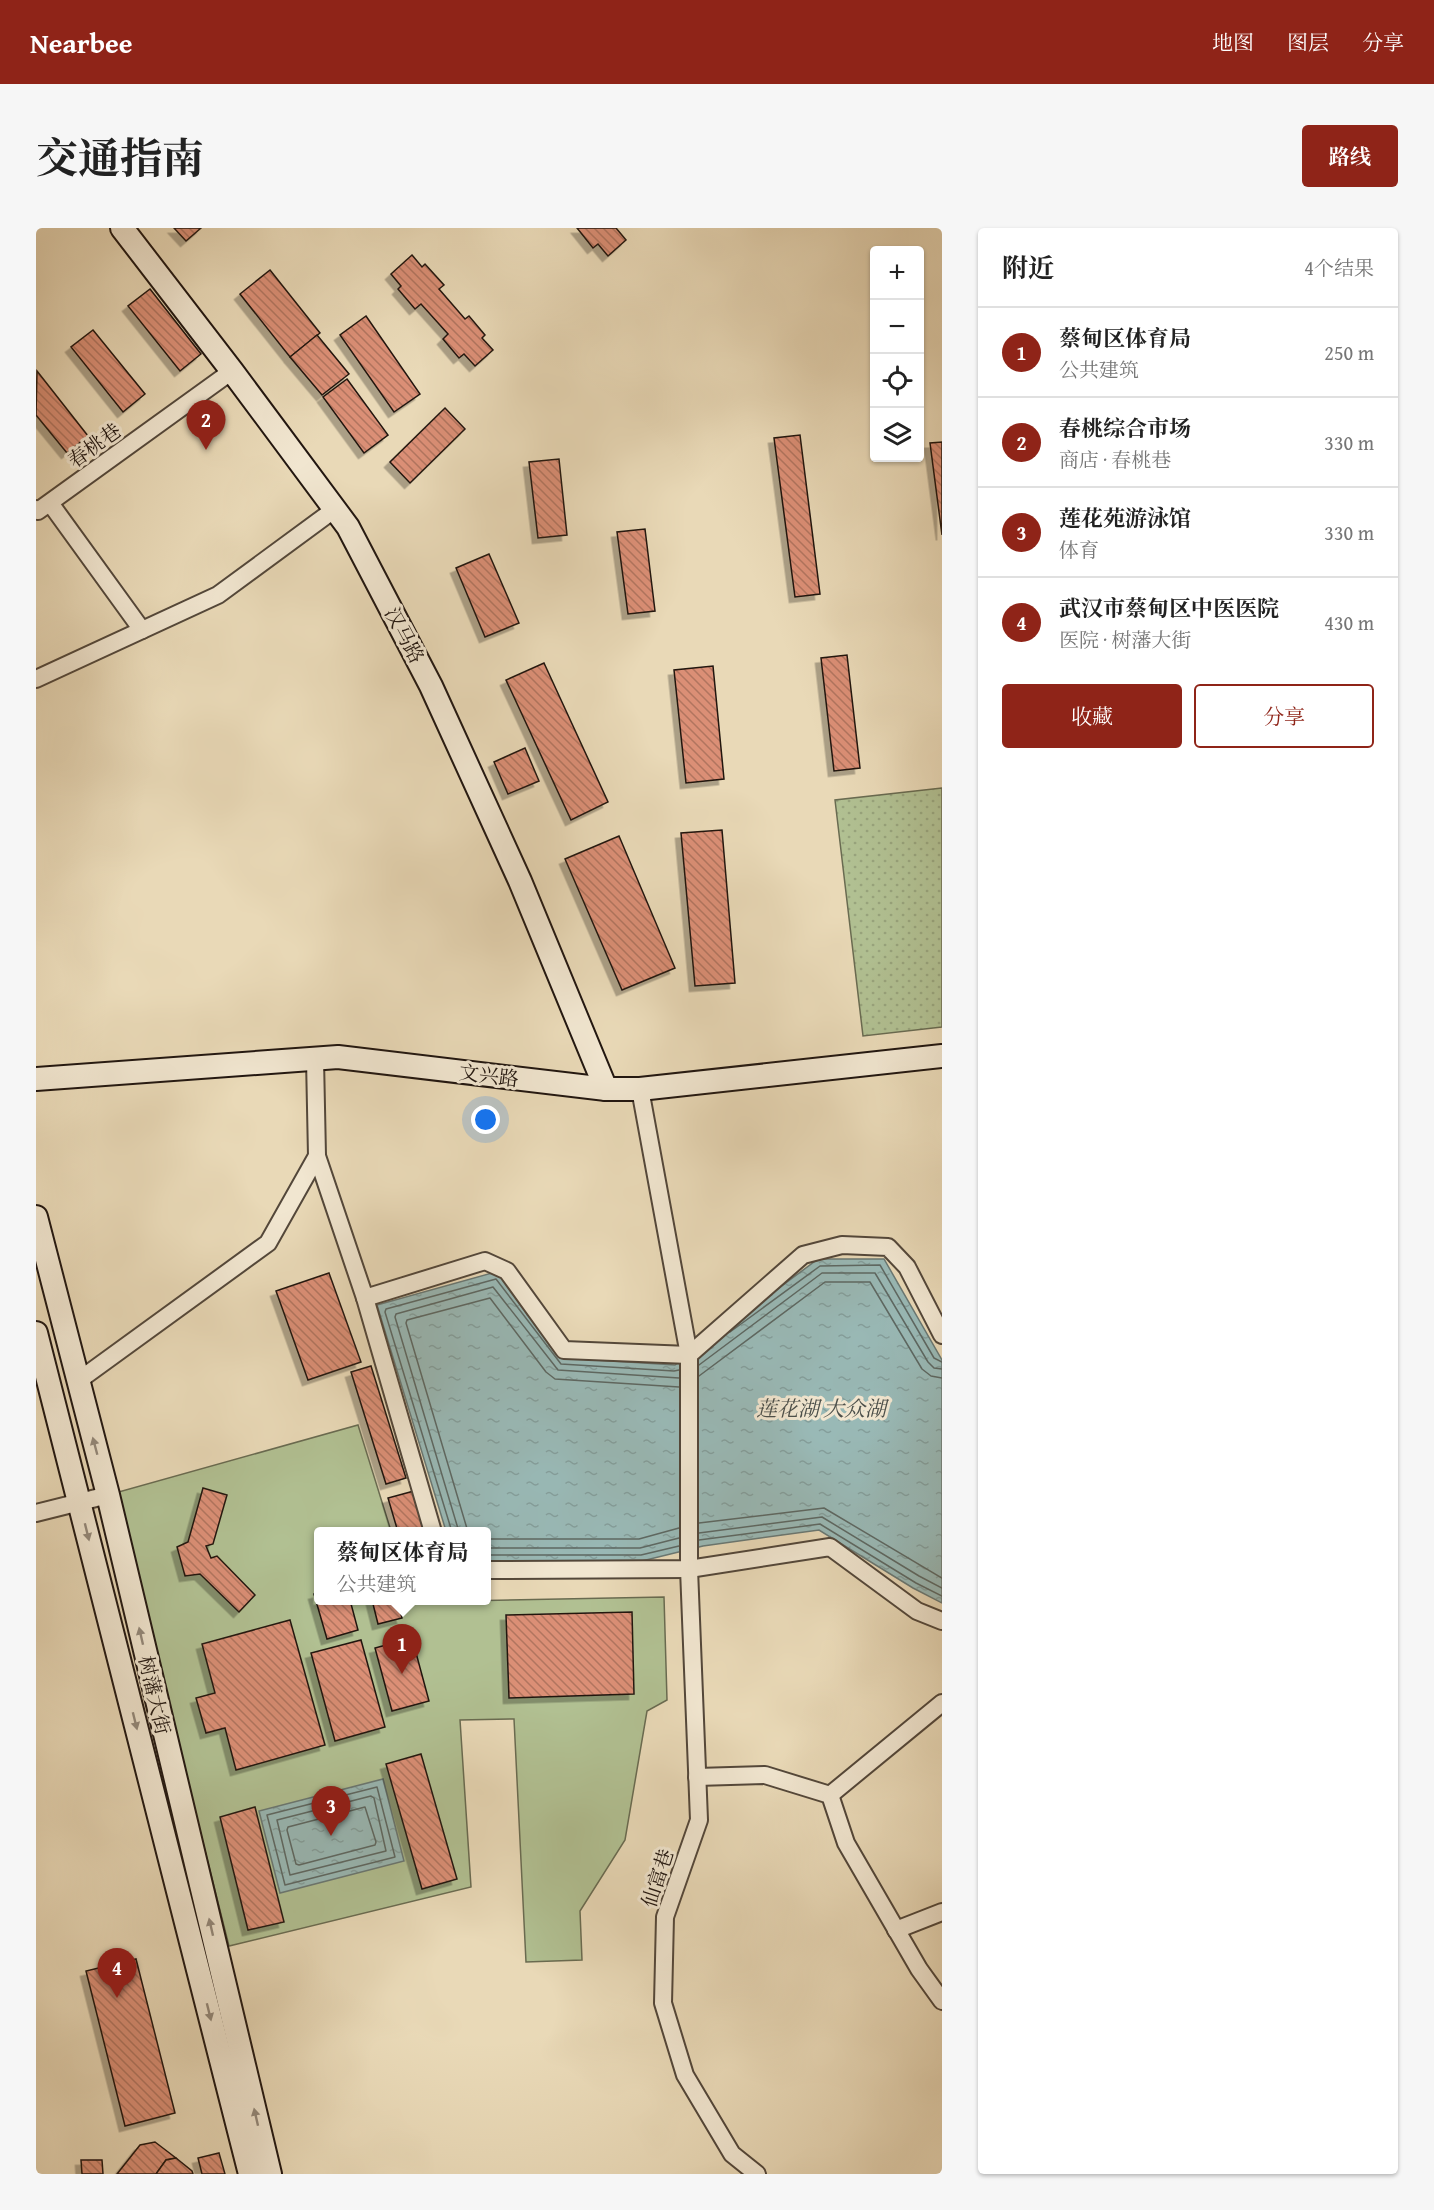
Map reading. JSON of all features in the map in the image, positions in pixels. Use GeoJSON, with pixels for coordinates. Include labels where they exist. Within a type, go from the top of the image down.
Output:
{"type":"FeatureCollection","features":[{"type":"Feature","properties":{"kind":"street","name":"汉马路"},"geometry":{"type":"LineString","coordinates":[[122,228],[348,527],[431,686],[520,881],[606,1089]]}},
{"type":"Feature","properties":{"kind":"street","name":"春桃巷"},"geometry":{"type":"LineString","coordinates":[[142,630],[43,506],[232,371]]}},
{"type":"Feature","properties":{"kind":"street"},"geometry":{"type":"LineString","coordinates":[[36,679],[218,595],[335,509]]}},
{"type":"Feature","properties":{"kind":"street","name":"文兴路"},"geometry":{"type":"LineString","coordinates":[[36,1079],[338,1057],[606,1089],[640,1089],[942,1056]]}},
{"type":"Feature","properties":{"kind":"street"},"geometry":{"type":"LineString","coordinates":[[315,1059],[317,1156],[365,1298],[432,1527]]}},
{"type":"Feature","properties":{"kind":"street","name":"仙富巷"},"geometry":{"type":"LineString","coordinates":[[640,1089],[689,1355],[689,1569],[699,1820],[665,1917],[663,2003],[685,2075],[732,2154],[757,2174]]}},
{"type":"Feature","properties":{"kind":"street"},"geometry":{"type":"LineString","coordinates":[[78,1381],[268,1243],[317,1156]]}},
{"type":"Feature","properties":{"kind":"street","name":"树藩大街"},"geometry":{"type":"LineString","coordinates":[[36,1217],[108,1495],[270,2174]]}},
{"type":"Feature","properties":{"kind":"street"},"geometry":{"type":"LineString","coordinates":[[365,1298],[485,1261],[507,1271],[564,1350],[689,1355],[803,1255],[842,1245],[888,1247],[907,1267],[942,1335]]}},
{"type":"Feature","properties":{"kind":"street","name":"树藩大街"},"geometry":{"type":"LineString","coordinates":[[36,1333],[250,2174]]}},
{"type":"Feature","properties":{"kind":"street"},"geometry":{"type":"LineString","coordinates":[[36,1513],[108,1495]]}},
{"type":"Feature","properties":{"kind":"street"},"geometry":{"type":"LineString","coordinates":[[491,1570],[689,1569],[830,1547],[918,1611],[942,1621]]}},
{"type":"Feature","properties":{"kind":"street"},"geometry":{"type":"LineString","coordinates":[[830,1795],[942,1702]]}},
{"type":"Feature","properties":{"kind":"street"},"geometry":{"type":"LineString","coordinates":[[697,1777],[765,1775],[830,1795]]}},
{"type":"Feature","properties":{"kind":"street"},"geometry":{"type":"LineString","coordinates":[[830,1795],[846,1843],[919,1968],[942,2001]]}},
{"type":"Feature","properties":{"kind":"street"},"geometry":{"type":"LineString","coordinates":[[896,1930],[942,1912]]}},
{"type":"Feature","properties":{"kind":"green space"},"geometry":{"type":"Polygon","coordinates":[[[942,788],[942,1027],[863,1036],[835,800],[942,788]]]}},
{"type":"Feature","properties":{"kind":"green space"},"geometry":{"type":"Polygon","coordinates":[[[358,1425],[390,1527],[314,1527],[314,1605],[491,1605],[491,1600],[664,1597],[667,1700],[647,1711],[625,1840],[580,1911],[582,1960],[526,1962],[514,1719],[460,1720],[471,1887],[229,1946],[115,1493],[358,1425]]]}},
{"type":"Feature","properties":{"kind":"water","name":"莲花湖 大众湖"},"geometry":{"type":"Polygon","coordinates":[[[818,1259],[884,1259],[942,1360],[942,1603],[913,1588],[819,1530],[703,1546],[642,1561],[491,1561],[491,1527],[445,1527],[377,1305],[499,1271],[564,1358],[675,1365],[818,1259]]]}},
{"type":"Feature","properties":{"kind":"water"},"geometry":{"type":"Polygon","coordinates":[[[383,1779],[404,1861],[280,1893],[259,1811],[383,1779]]]}},
{"type":"Feature","properties":{"kind":"building"},"geometry":{"type":"Polygon","coordinates":[[[174,228],[201,228],[186,241],[174,228]]]}},
{"type":"Feature","properties":{"kind":"building"},"geometry":{"type":"Polygon","coordinates":[[[577,228],[616,228],[626,240],[608,256],[598,244],[593,248],[577,228]]]}},
{"type":"Feature","properties":{"kind":"building"},"geometry":{"type":"Polygon","coordinates":[[[412,255],[422,267],[425,264],[444,285],[439,289],[465,319],[469,316],[485,335],[482,338],[493,350],[475,366],[464,354],[459,358],[443,339],[448,334],[421,304],[415,309],[398,289],[401,286],[391,274],[412,255]]]}},
{"type":"Feature","properties":{"kind":"building"},"geometry":{"type":"Polygon","coordinates":[[[270,270],[320,333],[290,357],[240,294],[270,270]]]}},
{"type":"Feature","properties":{"kind":"building"},"geometry":{"type":"Polygon","coordinates":[[[150,289],[201,354],[180,371],[128,306],[150,289]]]}},
{"type":"Feature","properties":{"kind":"building"},"geometry":{"type":"Polygon","coordinates":[[[366,316],[420,394],[394,412],[340,335],[366,316]]]}},
{"type":"Feature","properties":{"kind":"building"},"geometry":{"type":"Polygon","coordinates":[[[93,330],[145,394],[123,412],[71,347],[93,330]]]}},
{"type":"Feature","properties":{"kind":"building"},"geometry":{"type":"Polygon","coordinates":[[[317,335],[349,374],[322,395],[290,357],[317,335]]]}},
{"type":"Feature","properties":{"kind":"building"},"geometry":{"type":"Polygon","coordinates":[[[37,371],[88,436],[67,453],[36,415],[37,371]]]}},
{"type":"Feature","properties":{"kind":"building"},"geometry":{"type":"Polygon","coordinates":[[[347,379],[388,435],[364,453],[323,397],[347,379]]]}},
{"type":"Feature","properties":{"kind":"building"},"geometry":{"type":"Polygon","coordinates":[[[445,408],[465,429],[410,483],[390,462],[445,408]]]}},
{"type":"Feature","properties":{"kind":"building"},"geometry":{"type":"Polygon","coordinates":[[[800,435],[820,594],[795,597],[774,438],[800,435]]]}},
{"type":"Feature","properties":{"kind":"building"},"geometry":{"type":"Polygon","coordinates":[[[942,442],[942,535],[930,443],[942,442]]]}},
{"type":"Feature","properties":{"kind":"building"},"geometry":{"type":"Polygon","coordinates":[[[559,459],[567,535],[538,538],[529,462],[559,459]]]}},
{"type":"Feature","properties":{"kind":"building"},"geometry":{"type":"Polygon","coordinates":[[[645,529],[655,611],[628,614],[617,532],[645,529]]]}},
{"type":"Feature","properties":{"kind":"building"},"geometry":{"type":"Polygon","coordinates":[[[489,554],[519,623],[485,637],[456,568],[489,554]]]}},
{"type":"Feature","properties":{"kind":"building"},"geometry":{"type":"Polygon","coordinates":[[[847,655],[860,768],[834,771],[821,658],[847,655]]]}},
{"type":"Feature","properties":{"kind":"building"},"geometry":{"type":"Polygon","coordinates":[[[544,663],[608,802],[571,820],[506,680],[544,663]]]}},
{"type":"Feature","properties":{"kind":"building"},"geometry":{"type":"Polygon","coordinates":[[[713,666],[724,779],[686,783],[674,670],[713,666]]]}},
{"type":"Feature","properties":{"kind":"building"},"geometry":{"type":"Polygon","coordinates":[[[525,748],[539,781],[508,794],[494,762],[525,748]]]}},
{"type":"Feature","properties":{"kind":"building"},"geometry":{"type":"Polygon","coordinates":[[[722,830],[735,983],[695,986],[681,833],[722,830]]]}},
{"type":"Feature","properties":{"kind":"building"},"geometry":{"type":"Polygon","coordinates":[[[619,836],[675,968],[622,990],[565,859],[619,836]]]}},
{"type":"Feature","properties":{"kind":"building"},"geometry":{"type":"Polygon","coordinates":[[[329,1273],[361,1362],[308,1380],[276,1291],[329,1273]]]}},
{"type":"Feature","properties":{"kind":"building"},"geometry":{"type":"Polygon","coordinates":[[[371,1366],[406,1478],[386,1484],[351,1372],[371,1366]]]}},
{"type":"Feature","properties":{"kind":"building"},"geometry":{"type":"Polygon","coordinates":[[[203,1488],[227,1495],[213,1544],[206,1546],[211,1558],[217,1556],[255,1595],[239,1612],[200,1574],[185,1576],[177,1547],[188,1542],[203,1488]]]}},
{"type":"Feature","properties":{"kind":"building"},"geometry":{"type":"Polygon","coordinates":[[[414,1491],[424,1527],[397,1527],[388,1498],[414,1491]]]}},
{"type":"Feature","properties":{"kind":"building"},"geometry":{"type":"Polygon","coordinates":[[[317,1605],[351,1605],[358,1630],[327,1639],[317,1605]]]}},
{"type":"Feature","properties":{"kind":"building"},"geometry":{"type":"Polygon","coordinates":[[[373,1605],[398,1605],[402,1618],[378,1624],[373,1605]]]}},
{"type":"Feature","properties":{"kind":"building"},"geometry":{"type":"Polygon","coordinates":[[[632,1612],[634,1694],[509,1698],[506,1615],[632,1612]]]}},
{"type":"Feature","properties":{"kind":"building"},"geometry":{"type":"Polygon","coordinates":[[[290,1620],[325,1745],[236,1770],[225,1728],[206,1733],[196,1698],[215,1693],[202,1644],[290,1620]]]}},
{"type":"Feature","properties":{"kind":"building"},"geometry":{"type":"Polygon","coordinates":[[[412,1638],[429,1701],[392,1711],[375,1648],[412,1638]]]}},
{"type":"Feature","properties":{"kind":"building"},"geometry":{"type":"Polygon","coordinates":[[[361,1640],[385,1727],[335,1741],[311,1653],[361,1640]]]}},
{"type":"Feature","properties":{"kind":"building"},"geometry":{"type":"Polygon","coordinates":[[[421,1754],[457,1879],[422,1889],[386,1764],[421,1754]]]}},
{"type":"Feature","properties":{"kind":"building"},"geometry":{"type":"Polygon","coordinates":[[[255,1807],[284,1922],[248,1930],[220,1817],[255,1807]]]}},
{"type":"Feature","properties":{"kind":"building"},"geometry":{"type":"Polygon","coordinates":[[[136,1959],[175,2113],[125,2126],[86,1971],[136,1959]]]}},
{"type":"Feature","properties":{"kind":"building"},"geometry":{"type":"Polygon","coordinates":[[[155,2142],[176,2158],[166,2160],[156,2174],[117,2174],[140,2145],[155,2142]]]}},
{"type":"Feature","properties":{"kind":"building"},"geometry":{"type":"Polygon","coordinates":[[[219,2153],[225,2174],[202,2174],[198,2158],[219,2153]]]}},
{"type":"Feature","properties":{"kind":"building"},"geometry":{"type":"Polygon","coordinates":[[[176,2158],[193,2174],[156,2174],[166,2160],[176,2158]]]}},
{"type":"Feature","properties":{"kind":"building"},"geometry":{"type":"Polygon","coordinates":[[[81,2160],[102,2160],[103,2174],[82,2174],[81,2160]]]}},
{"type":"Feature","properties":{"kind":"place","name":"春桃综合市场"},"geometry":{"type":"Point","coordinates":[206,450]}},
{"type":"Feature","properties":{"kind":"place","name":"蔡甸区体育局"},"geometry":{"type":"Point","coordinates":[402,1674]}},
{"type":"Feature","properties":{"kind":"place","name":"莲花苑游泳馆"},"geometry":{"type":"Point","coordinates":[331,1836]}},
{"type":"Feature","properties":{"kind":"place","name":"武汉市蔡甸区中医医院"},"geometry":{"type":"Point","coordinates":[117,1998]}}]}
